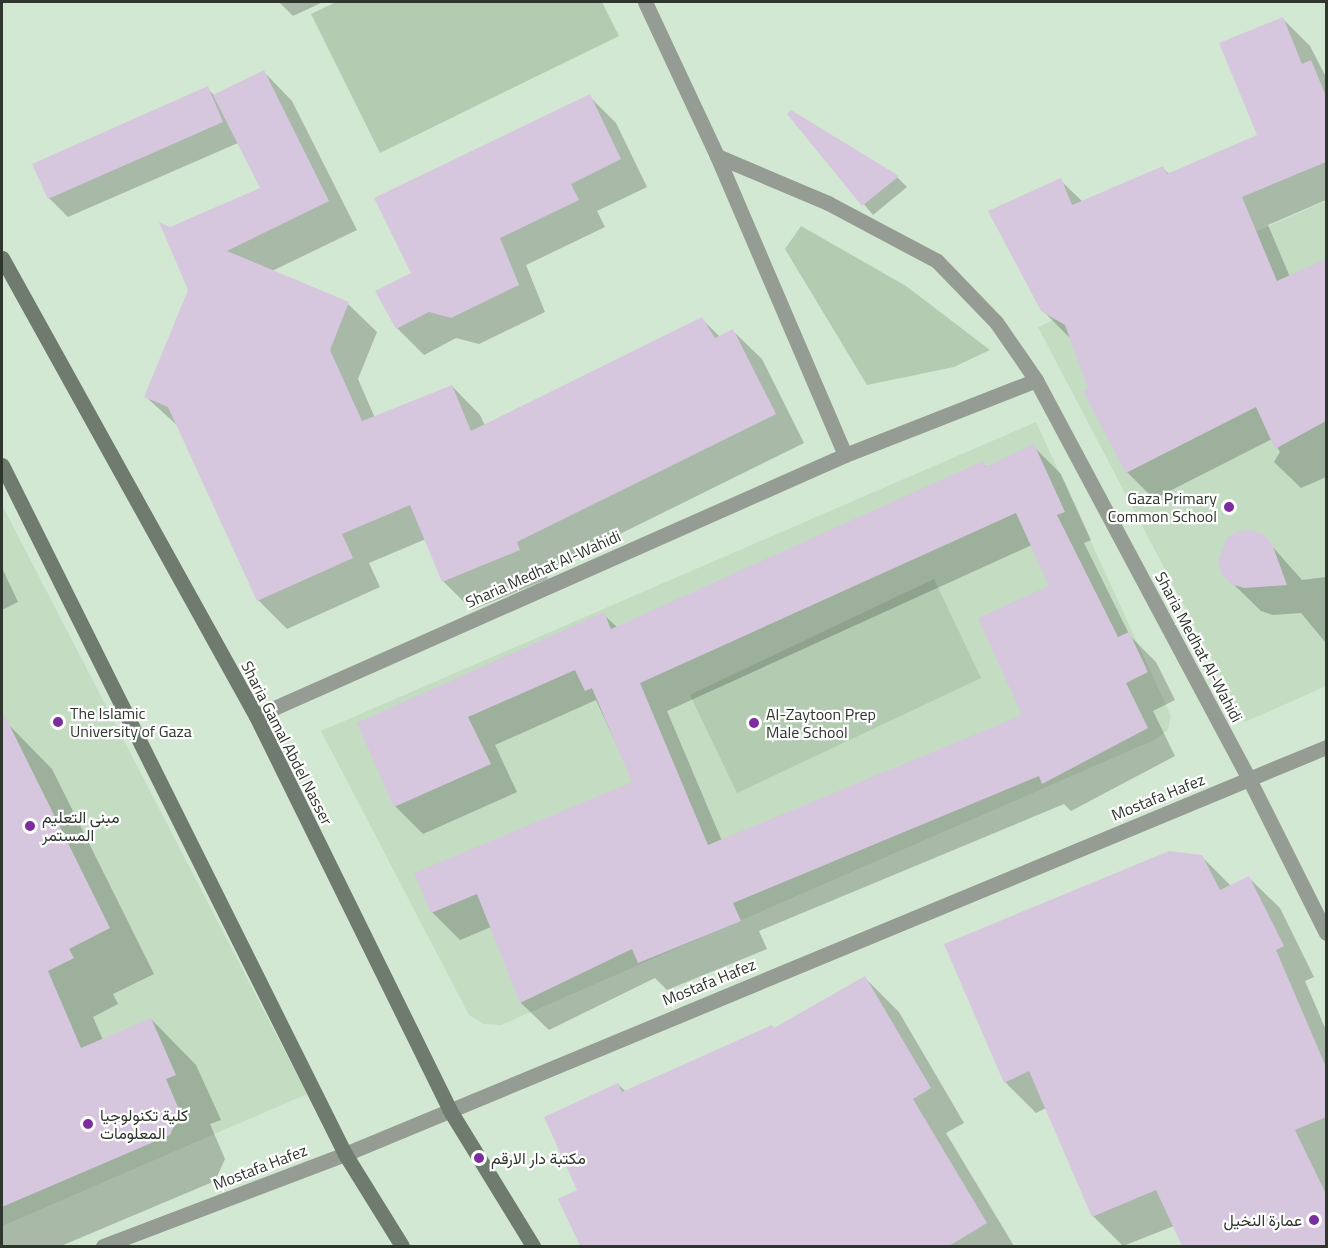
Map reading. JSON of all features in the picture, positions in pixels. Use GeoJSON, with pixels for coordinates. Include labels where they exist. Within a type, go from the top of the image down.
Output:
{"type":"FeatureCollection","features":[{"type":"Feature","properties":{"kind":"main road","name":"Sharia Gamal Abdel Nasser"},"geometry":{"type":"LineString","coordinates":[[2,258],[256,716],[449,1108],[533,1246]]}},
{"type":"Feature","properties":{"kind":"main road"},"geometry":{"type":"LineString","coordinates":[[2,465],[345,1154],[402,1246]]}},
{"type":"Feature","properties":{"kind":"street"},"geometry":{"type":"LineString","coordinates":[[645,2],[717,156],[845,455]]}},
{"type":"Feature","properties":{"kind":"street","name":"Sharia Medhat Al-Wahidi"},"geometry":{"type":"LineString","coordinates":[[717,156],[828,203],[937,261],[996,322],[1036,380],[1249,779],[1326,933]]}},
{"type":"Feature","properties":{"kind":"street","name":"Sharia Medhat Al-Wahidi"},"geometry":{"type":"LineString","coordinates":[[256,716],[845,455],[1036,380]]}},
{"type":"Feature","properties":{"kind":"street","name":"Mostafa Hafez"},"geometry":{"type":"LineString","coordinates":[[103,1246],[345,1154],[449,1108],[1326,747]]}},
{"type":"Feature","properties":{"kind":"shaded area"},"geometry":{"type":"Polygon","coordinates":[[[336,2],[602,2],[619,36],[380,153],[311,14],[336,2]]]}},
{"type":"Feature","properties":{"kind":"shaded area","name":"Gaza Primary Common School"},"geometry":{"type":"Polygon","coordinates":[[[1326,201],[1326,686],[1245,722],[1038,327],[1326,201]]]}},
{"type":"Feature","properties":{"kind":"shaded area"},"geometry":{"type":"Polygon","coordinates":[[[801,226],[906,286],[990,350],[954,367],[867,385],[785,249],[801,226]]]}},
{"type":"Feature","properties":{"kind":"shaded area","name":"Al-Zaytoon Prep Male School"},"geometry":{"type":"Polygon","coordinates":[[[1036,422],[1171,716],[1168,730],[1154,740],[501,1025],[484,1024],[469,1015],[321,731],[1036,422]]]}},
{"type":"Feature","properties":{"kind":"shaded area","name":"The Islamic University of Gaza"},"geometry":{"type":"Polygon","coordinates":[[[2,505],[307,1094],[2,1226],[2,505]]]}},
{"type":"Feature","properties":{"kind":"shaded area"},"geometry":{"type":"Polygon","coordinates":[[[934,579],[981,678],[737,793],[690,695],[934,579]]]}},
{"type":"Feature","properties":{"kind":"building"},"geometry":{"type":"Polygon","coordinates":[[[1283,17],[1302,64],[1311,60],[1326,96],[1326,162],[1242,197],[1277,281],[1326,259],[1326,421],[1275,449],[1256,407],[1126,473],[1083,391],[1088,388],[1065,325],[1041,311],[988,211],[1061,178],[1072,205],[1163,166],[1167,174],[1257,135],[1219,43],[1283,17]]]}},
{"type":"Feature","properties":{"kind":"building"},"geometry":{"type":"Polygon","coordinates":[[[264,70],[329,201],[227,251],[349,302],[330,350],[362,421],[452,385],[471,431],[702,317],[715,338],[733,329],[776,414],[517,542],[520,550],[442,582],[410,505],[342,534],[353,558],[257,601],[168,407],[144,397],[188,290],[159,222],[170,227],[260,188],[213,95],[264,70]]]}},
{"type":"Feature","properties":{"kind":"building"},"geometry":{"type":"Polygon","coordinates":[[[208,86],[223,122],[48,199],[32,164],[208,86]]]}},
{"type":"Feature","properties":{"kind":"building"},"geometry":{"type":"Polygon","coordinates":[[[590,94],[621,159],[571,184],[579,200],[500,238],[519,285],[451,318],[429,312],[396,329],[375,291],[411,273],[374,198],[590,94]]]}},
{"type":"Feature","properties":{"kind":"building"},"geometry":{"type":"Polygon","coordinates":[[[791,110],[899,176],[862,206],[787,114],[791,110]]]}},
{"type":"Feature","properties":{"kind":"building"},"geometry":{"type":"Polygon","coordinates":[[[1034,444],[1065,512],[1057,515],[1118,637],[1129,632],[1148,672],[1126,683],[1148,728],[1042,784],[1039,776],[733,903],[741,921],[638,963],[632,949],[520,1003],[477,894],[431,913],[414,873],[632,782],[592,688],[585,691],[575,670],[468,717],[491,764],[394,807],[357,723],[604,612],[611,629],[983,461],[985,467],[1034,444]],[[1016,513],[640,683],[708,845],[1022,715],[978,618],[1049,586],[1016,513]]]}},
{"type":"Feature","properties":{"kind":"building"},"geometry":{"type":"Polygon","coordinates":[[[1251,530],[1263,534],[1272,544],[1287,585],[1244,588],[1231,584],[1222,575],[1218,562],[1227,538],[1238,531],[1251,530]]]}},
{"type":"Feature","properties":{"kind":"building"},"geometry":{"type":"Polygon","coordinates":[[[2,710],[110,928],[69,949],[74,958],[48,971],[81,1048],[151,1018],[176,1075],[166,1079],[180,1112],[170,1135],[2,1207],[2,710]]]}},
{"type":"Feature","properties":{"kind":"building"},"geometry":{"type":"Polygon","coordinates":[[[1169,851],[1202,855],[1220,890],[1249,876],[1284,946],[1276,950],[1326,1067],[1326,1117],[1295,1130],[1326,1194],[1326,1246],[1182,1246],[1156,1190],[1092,1217],[1029,1071],[1004,1083],[944,944],[1169,851]]]}},
{"type":"Feature","properties":{"kind":"building"},"geometry":{"type":"Polygon","coordinates":[[[865,976],[931,1088],[913,1099],[987,1223],[949,1246],[580,1246],[558,1199],[577,1190],[544,1117],[618,1083],[622,1092],[772,1025],[774,1028],[865,976]]]}},
{"type":"Feature","properties":{"kind":"place","name":"Gaza Primary Common School"},"geometry":{"type":"Point","coordinates":[1229,507]}},
{"type":"Feature","properties":{"kind":"place","name":"The Islamic University of Gaza"},"geometry":{"type":"Point","coordinates":[58,722]}},
{"type":"Feature","properties":{"kind":"place","name":"Al-Zaytoon Prep Male School"},"geometry":{"type":"Point","coordinates":[754,723]}},
{"type":"Feature","properties":{"kind":"place","name":"مبنى التعليم المستمر"},"geometry":{"type":"Point","coordinates":[30,826]}},
{"type":"Feature","properties":{"kind":"place","name":"كلية تكنولوجيا المعلومات"},"geometry":{"type":"Point","coordinates":[88,1124]}},
{"type":"Feature","properties":{"kind":"place","name":"مكتبة دار الارقم"},"geometry":{"type":"Point","coordinates":[479,1158]}},
{"type":"Feature","properties":{"kind":"place","name":"عمارة النخيل"},"geometry":{"type":"Point","coordinates":[1314,1220]}}]}
